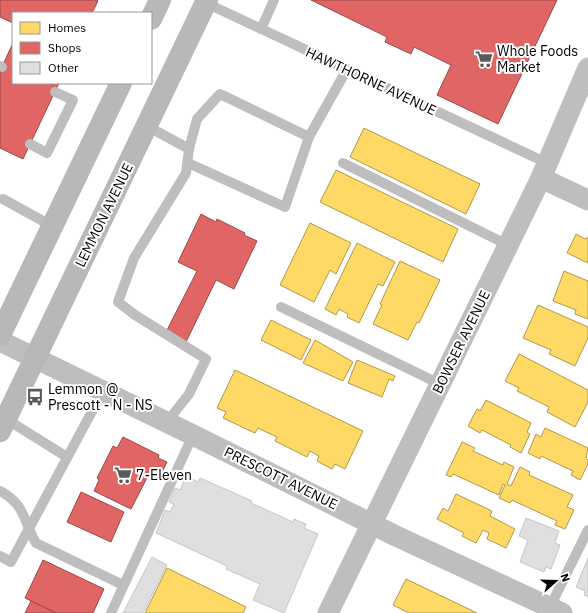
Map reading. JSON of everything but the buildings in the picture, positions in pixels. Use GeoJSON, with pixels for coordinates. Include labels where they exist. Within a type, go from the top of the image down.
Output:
{"type":"FeatureCollection","features":[{"type":"Feature","properties":{"kind":"main road"},"geometry":{"type":"LineString","coordinates":[[152,17],[160,0]]}},
{"type":"Feature","properties":{"kind":"main road","name":"LEMMON AVENUE"},"geometry":{"type":"LineString","coordinates":[[3,425],[147,126],[203,1]]}},
{"type":"Feature","properties":{"kind":"main road"},"geometry":{"type":"LineString","coordinates":[[0,335],[120,84]]}},
{"type":"Feature","properties":{"kind":"street","name":"BOWSER AVENUE"},"geometry":{"type":"LineString","coordinates":[[328,613],[544,171],[588,68]]}},
{"type":"Feature","properties":{"kind":"street","name":"HAWTHORNE AVENUE"},"geometry":{"type":"LineString","coordinates":[[544,171],[588,200]]}},
{"type":"Feature","properties":{"kind":"street","name":"PRESCOTT AVENUE"},"geometry":{"type":"LineString","coordinates":[[0,341],[167,422],[371,524],[553,611]]}},
{"type":"Feature","properties":{"kind":"lane"},"geometry":{"type":"LineString","coordinates":[[261,29],[274,0]]}},
{"type":"Feature","properties":{"kind":"lane","name":"HAWTHORNE AVENUE"},"geometry":{"type":"LineString","coordinates":[[203,1],[346,69],[544,171]]}},
{"type":"Feature","properties":{"kind":"lane"},"geometry":{"type":"LineString","coordinates":[[188,163],[285,206],[309,137],[346,69]]}},
{"type":"Feature","properties":{"kind":"lane"},"geometry":{"type":"LineString","coordinates":[[30,144],[47,153],[73,100],[55,92]]}},
{"type":"Feature","properties":{"kind":"lane"},"geometry":{"type":"LineString","coordinates":[[167,422],[189,394],[206,359],[135,315],[118,302],[134,258],[186,173],[189,149],[197,119],[220,94],[309,137]]}},
{"type":"Feature","properties":{"kind":"lane"},"geometry":{"type":"LineString","coordinates":[[147,126],[189,149]]}},
{"type":"Feature","properties":{"kind":"lane"},"geometry":{"type":"LineString","coordinates":[[343,164],[508,245]]}},
{"type":"Feature","properties":{"kind":"lane"},"geometry":{"type":"LineString","coordinates":[[3,199],[52,226]]}},
{"type":"Feature","properties":{"kind":"lane"},"geometry":{"type":"LineString","coordinates":[[281,307],[440,384]]}},
{"type":"Feature","properties":{"kind":"lane"},"geometry":{"type":"LineString","coordinates":[[0,556],[11,562],[103,391]]}},
{"type":"Feature","properties":{"kind":"lane"},"geometry":{"type":"LineString","coordinates":[[3,425],[67,457]]}},
{"type":"Feature","properties":{"kind":"lane"},"geometry":{"type":"LineString","coordinates":[[111,613],[193,435]]}},
{"type":"Feature","properties":{"kind":"lane"},"geometry":{"type":"LineString","coordinates":[[0,491],[12,497],[20,507],[28,529],[36,543],[124,585]]}},
{"type":"Feature","properties":{"kind":"lane"},"geometry":{"type":"LineString","coordinates":[[553,611],[588,530]]}},
{"type":"Feature","properties":{"kind":"place","name":"Whole Foods Market"},"geometry":{"type":"Point","coordinates":[484,59]}},
{"type":"Feature","properties":{"kind":"place","name":"Lemmon @ Prescott - N - NS"},"geometry":{"type":"Point","coordinates":[35,397]}},
{"type":"Feature","properties":{"kind":"place","name":"7-Eleven"},"geometry":{"type":"Point","coordinates":[123,475]}}]}
